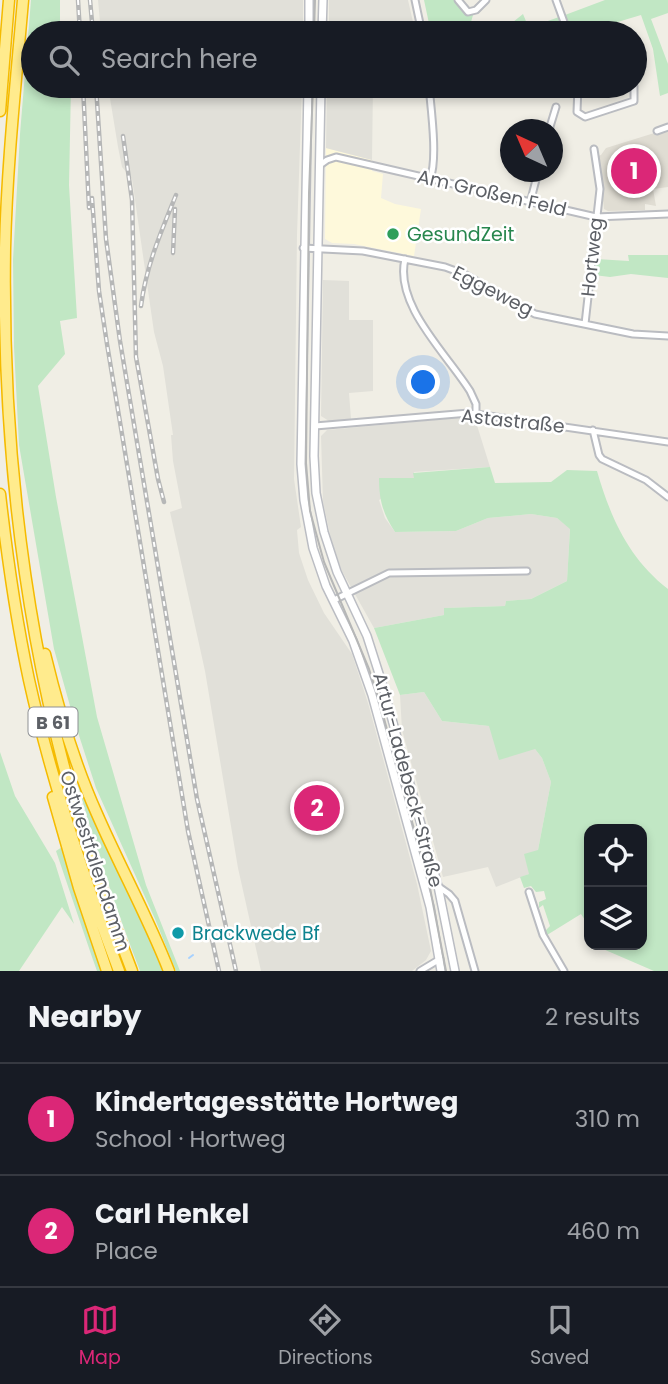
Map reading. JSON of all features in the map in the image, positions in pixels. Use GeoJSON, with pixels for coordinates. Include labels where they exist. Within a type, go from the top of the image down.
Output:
{"type":"FeatureCollection","features":[{"type":"Feature","properties":{"kind":"highway"},"geometry":{"type":"LineString","coordinates":[[0,111],[9,0]]}},
{"type":"Feature","properties":{"kind":"highway","name":"Ostwestfalendamm"},"geometry":{"type":"LineString","coordinates":[[21,21],[23,0]]}},
{"type":"Feature","properties":{"kind":"highway","name":"Ostwestfalendamm"},"geometry":{"type":"LineString","coordinates":[[21,24],[5,246],[5,324],[12,464],[24,569],[57,737],[84,837],[132,971]]}},
{"type":"Feature","properties":{"kind":"highway","name":"B 61"},"geometry":{"type":"LineString","coordinates":[[12,464],[20,495],[29,568],[45,656],[57,699],[86,788],[169,971]]}},
{"type":"Feature","properties":{"kind":"highway","name":"Ostwestfalendamm"},"geometry":{"type":"LineString","coordinates":[[0,495],[18,621],[44,741],[87,886],[119,971]]}},
{"type":"Feature","properties":{"kind":"highway"},"geometry":{"type":"LineString","coordinates":[[44,741],[48,776],[63,835],[107,971]]}},
{"type":"Feature","properties":{"kind":"street"},"geometry":{"type":"LineString","coordinates":[[309,0],[309,21]]}},
{"type":"Feature","properties":{"kind":"street"},"geometry":{"type":"LineString","coordinates":[[322,21],[323,0]]}},
{"type":"Feature","properties":{"kind":"street"},"geometry":{"type":"LineString","coordinates":[[415,0],[419,21]]}},
{"type":"Feature","properties":{"kind":"street"},"geometry":{"type":"LineString","coordinates":[[458,0],[464,10],[471,12],[486,0]]}},
{"type":"Feature","properties":{"kind":"street"},"geometry":{"type":"LineString","coordinates":[[556,0],[564,21]]}},
{"type":"Feature","properties":{"kind":"street","name":"Artur-Ladebeck-Straße"},"geometry":{"type":"LineString","coordinates":[[308,98],[303,248],[303,489],[313,548],[324,582],[356,648],[372,695],[427,896],[441,971]]}},
{"type":"Feature","properties":{"kind":"street","name":"Artur-Ladebeck-Straße"},"geometry":{"type":"LineString","coordinates":[[321,98],[314,478],[321,522],[331,559],[367,636],[377,667],[438,886],[455,971]]}},
{"type":"Feature","properties":{"kind":"street"},"geometry":{"type":"LineString","coordinates":[[430,98],[433,143],[430,179]]}},
{"type":"Feature","properties":{"kind":"street"},"geometry":{"type":"LineString","coordinates":[[578,98],[577,112],[584,117],[631,103],[636,98]]}},
{"type":"Feature","properties":{"kind":"street"},"geometry":{"type":"LineString","coordinates":[[552,119],[555,107]]}},
{"type":"Feature","properties":{"kind":"street"},"geometry":{"type":"LineString","coordinates":[[657,131],[668,127]]}},
{"type":"Feature","properties":{"kind":"street","name":"Hortweg"},"geometry":{"type":"LineString","coordinates":[[585,324],[600,189],[594,149]]}},
{"type":"Feature","properties":{"kind":"street","name":"Am Großen Feld"},"geometry":{"type":"LineString","coordinates":[[320,166],[330,158],[339,158],[596,217],[668,214]]}},
{"type":"Feature","properties":{"kind":"street"},"geometry":{"type":"LineString","coordinates":[[530,203],[535,182]]}},
{"type":"Feature","properties":{"kind":"street"},"geometry":{"type":"LineString","coordinates":[[303,248],[318,248]]}},
{"type":"Feature","properties":{"kind":"street","name":"Eggeweg"},"geometry":{"type":"LineString","coordinates":[[318,248],[363,251],[455,270],[535,314],[634,334],[668,336]]}},
{"type":"Feature","properties":{"kind":"street"},"geometry":{"type":"LineString","coordinates":[[405,259],[403,269],[410,304],[470,391],[476,404],[476,414]]}},
{"type":"Feature","properties":{"kind":"street","name":"Astastraße"},"geometry":{"type":"LineString","coordinates":[[314,426],[476,414],[668,442]]}},
{"type":"Feature","properties":{"kind":"street"},"geometry":{"type":"LineString","coordinates":[[593,430],[602,459],[646,480],[668,496]]}},
{"type":"Feature","properties":{"kind":"street"},"geometry":{"type":"LineString","coordinates":[[334,600],[389,573],[527,570]]}},
{"type":"Feature","properties":{"kind":"street"},"geometry":{"type":"LineString","coordinates":[[438,886],[453,897],[475,971]]}},
{"type":"Feature","properties":{"kind":"street"},"geometry":{"type":"LineString","coordinates":[[529,892],[543,935],[564,971]]}},
{"type":"Feature","properties":{"kind":"street"},"geometry":{"type":"LineString","coordinates":[[420,971],[440,959]]}},
{"type":"Feature","properties":{"kind":"shaded area"},"geometry":{"type":"Polygon","coordinates":[[[98,0],[303,0],[303,21],[100,21],[98,0]]]}},
{"type":"Feature","properties":{"kind":"shaded area"},"geometry":{"type":"Polygon","coordinates":[[[329,0],[408,0],[413,21],[374,21],[329,21],[329,0]]]}},
{"type":"Feature","properties":{"kind":"shaded area"},"geometry":{"type":"Polygon","coordinates":[[[110,98],[302,98],[294,479],[301,527],[297,530],[299,553],[324,613],[352,654],[417,884],[431,951],[426,960],[412,971],[261,971],[238,868],[205,671],[170,512],[182,508],[173,461],[173,435],[163,366],[154,332],[132,179],[122,167],[110,98]]]}},
{"type":"Feature","properties":{"kind":"shaded area"},"geometry":{"type":"Polygon","coordinates":[[[327,98],[373,98],[372,160],[326,148],[327,98]]]}},
{"type":"Feature","properties":{"kind":"shaded area"},"geometry":{"type":"Polygon","coordinates":[[[668,131],[668,187],[653,189],[656,206],[645,204],[645,210],[604,209],[598,156],[606,148],[668,131]]]}},
{"type":"Feature","properties":{"kind":"shaded area"},"geometry":{"type":"Polygon","coordinates":[[[326,148],[372,160],[372,171],[383,174],[381,198],[421,209],[414,256],[354,244],[332,243],[325,239],[326,148]]]}},
{"type":"Feature","properties":{"kind":"shaded area"},"geometry":{"type":"Polygon","coordinates":[[[323,280],[349,281],[349,320],[373,320],[373,391],[349,393],[351,419],[329,421],[321,416],[323,280]]]}},
{"type":"Feature","properties":{"kind":"shaded area"},"geometry":{"type":"Polygon","coordinates":[[[467,417],[475,419],[490,467],[414,472],[415,478],[379,500],[385,518],[395,532],[456,531],[488,518],[531,514],[557,518],[570,528],[567,581],[531,599],[506,601],[505,606],[444,608],[444,615],[374,628],[342,571],[332,543],[323,502],[321,436],[327,430],[467,417]]]}},
{"type":"Feature","properties":{"kind":"shaded area"},"geometry":{"type":"Polygon","coordinates":[[[424,692],[442,721],[489,726],[535,749],[542,758],[551,782],[538,850],[529,874],[496,887],[488,867],[443,877],[402,730],[400,695],[424,692]]]}},
{"type":"Feature","properties":{"kind":"green space"},"geometry":{"type":"Polygon","coordinates":[[[31,0],[60,0],[60,21],[29,21],[31,0]]]}},
{"type":"Feature","properties":{"kind":"green space"},"geometry":{"type":"Polygon","coordinates":[[[424,0],[456,0],[464,11],[473,15],[471,21],[428,21],[424,0]]]}},
{"type":"Feature","properties":{"kind":"green space"},"geometry":{"type":"Polygon","coordinates":[[[605,0],[668,0],[668,13],[651,19],[668,64],[668,93],[660,96],[647,21],[643,21],[641,15],[621,21],[567,21],[565,15],[605,0]]]}},
{"type":"Feature","properties":{"kind":"green space"},"geometry":{"type":"Polygon","coordinates":[[[523,14],[526,21],[514,21],[523,14]]]}},
{"type":"Feature","properties":{"kind":"green space"},"geometry":{"type":"Polygon","coordinates":[[[23,98],[71,98],[69,185],[77,318],[60,321],[65,354],[38,386],[97,717],[146,885],[180,971],[176,971],[96,788],[54,649],[19,445],[13,260],[23,98]]]}},
{"type":"Feature","properties":{"kind":"green space"},"geometry":{"type":"Polygon","coordinates":[[[628,255],[668,255],[668,278],[631,274],[610,277],[594,275],[596,259],[629,261],[628,255]]]}},
{"type":"Feature","properties":{"kind":"green space"},"geometry":{"type":"Polygon","coordinates":[[[490,467],[495,483],[551,482],[567,470],[597,471],[608,504],[631,550],[668,589],[668,971],[654,971],[605,950],[647,950],[647,824],[584,824],[584,918],[581,914],[547,935],[545,931],[550,926],[543,905],[539,908],[539,902],[546,899],[544,891],[536,892],[531,886],[524,888],[520,877],[529,874],[524,854],[538,850],[551,782],[542,758],[535,749],[499,760],[489,726],[442,721],[424,692],[400,695],[374,628],[444,615],[444,608],[505,606],[506,601],[531,599],[567,581],[570,529],[557,518],[531,514],[488,518],[456,531],[395,532],[382,506],[379,478],[414,478],[413,473],[490,467]]]}},
{"type":"Feature","properties":{"kind":"green space"},"geometry":{"type":"Polygon","coordinates":[[[0,752],[15,796],[55,863],[74,924],[62,907],[19,971],[0,971],[0,752]]]}},
{"type":"Feature","properties":{"kind":"green space"},"geometry":{"type":"Polygon","coordinates":[[[70,754],[166,971],[140,971],[102,864],[70,754]]]}},
{"type":"Feature","properties":{"kind":"green space"},"geometry":{"type":"Polygon","coordinates":[[[62,847],[101,971],[97,971],[56,851],[62,847]]]}},
{"type":"Feature","properties":{"kind":"waterway"},"geometry":{"type":"LineString","coordinates":[[189,958],[193,955]]}},
{"type":"Feature","properties":{"kind":"tram line"},"geometry":{"type":"LineString","coordinates":[[314,21],[315,0]]}},
{"type":"Feature","properties":{"kind":"tram line"},"geometry":{"type":"LineString","coordinates":[[313,98],[306,463],[310,511],[324,562],[369,669],[379,700],[430,888],[446,971]]}},
{"type":"Feature","properties":{"kind":"railway"},"geometry":{"type":"LineString","coordinates":[[78,0],[79,21]]}},
{"type":"Feature","properties":{"kind":"railway"},"geometry":{"type":"LineString","coordinates":[[90,0],[92,21]]}},
{"type":"Feature","properties":{"kind":"railway"},"geometry":{"type":"LineString","coordinates":[[84,98],[89,208]]}},
{"type":"Feature","properties":{"kind":"railway"},"geometry":{"type":"LineString","coordinates":[[97,98],[106,239],[120,341],[197,799],[236,971]]}},
{"type":"Feature","properties":{"kind":"railway"},"geometry":{"type":"LineString","coordinates":[[123,136],[132,200],[136,357],[164,502]]}},
{"type":"Feature","properties":{"kind":"railway"},"geometry":{"type":"LineString","coordinates":[[141,306],[150,263],[176,195]]}},
{"type":"Feature","properties":{"kind":"railway"},"geometry":{"type":"LineString","coordinates":[[92,198],[99,291],[107,344],[188,831],[219,971]]}},
{"type":"Feature","properties":{"kind":"railway"},"geometry":{"type":"LineString","coordinates":[[173,253],[175,209]]}},
{"type":"Feature","properties":{"kind":"place","name":"Kindertagesstätte Hortweg"},"geometry":{"type":"Point","coordinates":[634,171]}},
{"type":"Feature","properties":{"kind":"place","name":"GesundZeit"},"geometry":{"type":"Point","coordinates":[393,234]}},
{"type":"Feature","properties":{"kind":"place","name":"Carl Henkel"},"geometry":{"type":"Point","coordinates":[317,808]}},
{"type":"Feature","properties":{"kind":"place","name":"Brackwede Bf"},"geometry":{"type":"Point","coordinates":[178,933]}}]}
